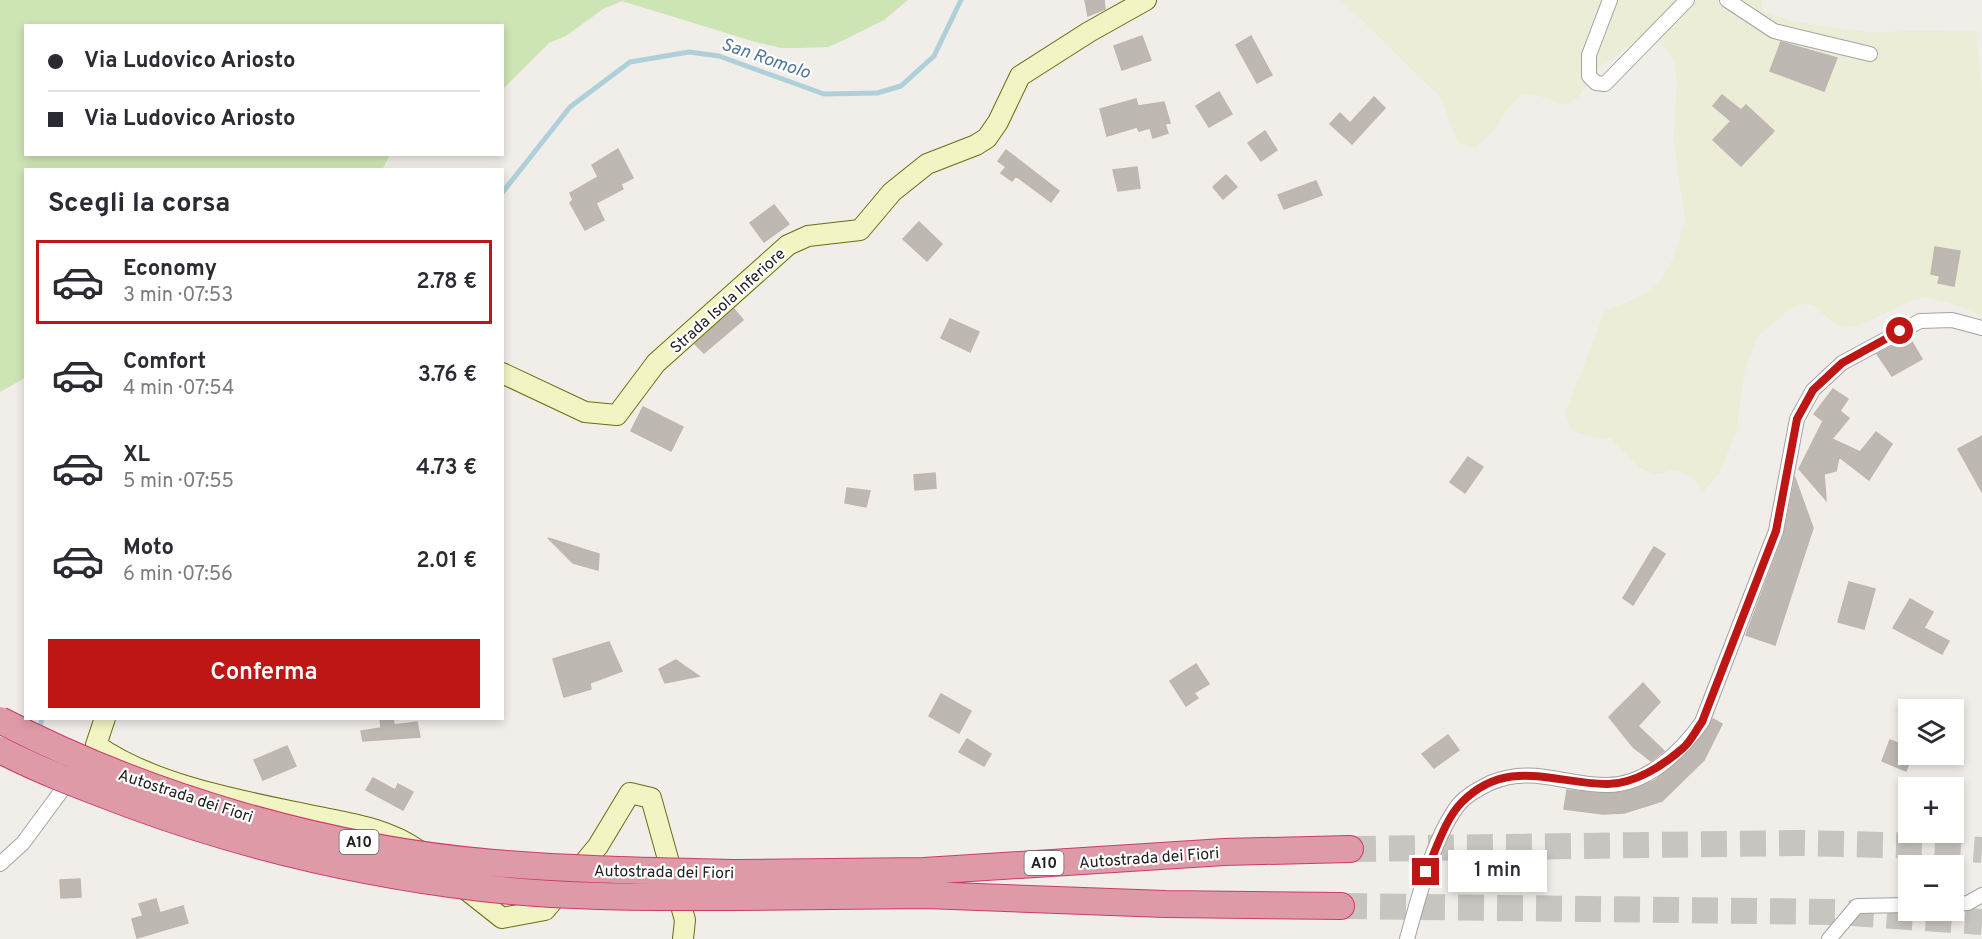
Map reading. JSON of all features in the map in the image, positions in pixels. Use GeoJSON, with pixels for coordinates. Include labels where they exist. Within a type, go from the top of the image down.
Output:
{"type":"FeatureCollection","features":[{"type":"Feature","properties":{"kind":"highway","name":"Autostrada dei Fiori"},"geometry":{"type":"LineString","coordinates":[[0,720],[113,771],[196,801],[301,831],[403,851],[492,863],[601,870],[737,885],[1165,904],[1341,906]]}},
{"type":"Feature","properties":{"kind":"highway","name":"Autostrada dei Fiori"},"geometry":{"type":"LineString","coordinates":[[0,750],[97,792],[178,822],[275,850],[381,873],[483,888],[574,895],[1181,854],[1350,849]]}},
{"type":"Feature","properties":{"kind":"street","name":"Strada Isola Inferiore"},"geometry":{"type":"LineString","coordinates":[[504,374],[585,412],[617,415],[656,363],[788,245],[808,236],[860,230],[892,192],[927,164],[976,145],[987,138],[998,122],[1020,76],[1089,32],[1146,0]]}},
{"type":"Feature","properties":{"kind":"street"},"geometry":{"type":"LineString","coordinates":[[1610,0],[1589,55],[1589,76],[1596,83],[1605,84],[1687,0]]}},
{"type":"Feature","properties":{"kind":"street"},"geometry":{"type":"LineString","coordinates":[[1727,0],[1774,31],[1869,54]]}},
{"type":"Feature","properties":{"kind":"street"},"geometry":{"type":"LineString","coordinates":[[1407,939],[1426,872],[1449,823],[1460,803],[1480,787],[1507,776],[1536,774],[1607,785],[1635,779],[1684,747],[1702,722],[1776,531],[1797,419],[1813,390],[1842,363],[1920,321],[1952,320],[1982,328]]}},
{"type":"Feature","properties":{"kind":"street"},"geometry":{"type":"LineString","coordinates":[[0,864],[23,843],[96,745],[104,720]]}},
{"type":"Feature","properties":{"kind":"street"},"geometry":{"type":"LineString","coordinates":[[96,745],[139,770],[242,801],[382,830],[415,848],[502,918],[545,910],[597,846],[630,793],[651,798],[685,920],[683,939]]}},
{"type":"Feature","properties":{"kind":"street"},"geometry":{"type":"LineString","coordinates":[[1964,903],[1982,894]]}},
{"type":"Feature","properties":{"kind":"street"},"geometry":{"type":"LineString","coordinates":[[1829,939],[1857,906],[1898,905]]}},
{"type":"Feature","properties":{"kind":"green space"},"geometry":{"type":"Polygon","coordinates":[[[0,0],[908,0],[884,20],[840,42],[828,47],[800,48],[781,48],[752,41],[622,1],[603,9],[566,36],[549,43],[504,88],[504,24],[24,24],[24,156],[389,156],[383,168],[24,168],[24,379],[0,392],[0,0]]]}},
{"type":"Feature","properties":{"kind":"green space"},"geometry":{"type":"Polygon","coordinates":[[[1341,0],[1762,0],[1762,11],[1796,22],[1868,32],[1976,30],[1982,94],[1982,317],[1965,308],[1927,297],[1911,301],[1853,328],[1834,323],[1814,306],[1803,304],[1791,308],[1758,336],[1745,369],[1736,432],[1720,472],[1704,491],[1691,476],[1676,470],[1654,474],[1639,467],[1610,438],[1597,438],[1572,431],[1565,413],[1605,311],[1644,295],[1658,283],[1672,261],[1685,221],[1673,138],[1677,81],[1674,60],[1655,34],[1644,34],[1601,67],[1578,97],[1566,105],[1534,94],[1522,95],[1508,108],[1494,131],[1475,148],[1458,143],[1441,98],[1341,0]]]}},
{"type":"Feature","properties":{"kind":"building"},"geometry":{"type":"Polygon","coordinates":[[[1085,0],[1104,0],[1105,9],[1088,16],[1085,0]]]}},
{"type":"Feature","properties":{"kind":"building"},"geometry":{"type":"Polygon","coordinates":[[[1142,36],[1151,60],[1122,70],[1114,46],[1142,36]]]}},
{"type":"Feature","properties":{"kind":"building"},"geometry":{"type":"Polygon","coordinates":[[[1251,36],[1272,75],[1257,83],[1236,45],[1251,36]]]}},
{"type":"Feature","properties":{"kind":"building"},"geometry":{"type":"Polygon","coordinates":[[[1781,42],[1837,58],[1824,91],[1770,71],[1781,42]]]}},
{"type":"Feature","properties":{"kind":"building"},"geometry":{"type":"Polygon","coordinates":[[[1219,92],[1232,114],[1209,127],[1196,106],[1219,92]]]}},
{"type":"Feature","properties":{"kind":"building"},"geometry":{"type":"Polygon","coordinates":[[[1722,95],[1741,110],[1746,105],[1774,131],[1741,166],[1713,140],[1731,121],[1713,106],[1722,95]]]}},
{"type":"Feature","properties":{"kind":"building"},"geometry":{"type":"Polygon","coordinates":[[[1374,97],[1385,108],[1352,144],[1330,124],[1340,113],[1350,123],[1374,97]]]}},
{"type":"Feature","properties":{"kind":"building"},"geometry":{"type":"Polygon","coordinates":[[[1136,99],[1138,106],[1164,102],[1170,123],[1165,124],[1168,133],[1153,138],[1150,128],[1139,131],[1137,127],[1107,136],[1100,109],[1136,99]]]}},
{"type":"Feature","properties":{"kind":"building"},"geometry":{"type":"Polygon","coordinates":[[[1265,131],[1277,150],[1261,161],[1248,143],[1265,131]]]}},
{"type":"Feature","properties":{"kind":"building"},"geometry":{"type":"Polygon","coordinates":[[[618,149],[633,178],[621,184],[623,189],[596,203],[604,220],[585,230],[570,203],[573,200],[570,193],[598,177],[592,165],[618,149]]]}},
{"type":"Feature","properties":{"kind":"building"},"geometry":{"type":"Polygon","coordinates":[[[1006,150],[1059,191],[1051,202],[1016,176],[1012,181],[1001,173],[1006,167],[998,161],[1006,150]]]}},
{"type":"Feature","properties":{"kind":"building"},"geometry":{"type":"Polygon","coordinates":[[[1137,167],[1140,188],[1118,191],[1113,170],[1137,167]]]}},
{"type":"Feature","properties":{"kind":"building"},"geometry":{"type":"Polygon","coordinates":[[[1226,175],[1237,187],[1223,199],[1213,187],[1226,175]]]}},
{"type":"Feature","properties":{"kind":"building"},"geometry":{"type":"Polygon","coordinates":[[[1316,181],[1322,195],[1284,209],[1278,195],[1316,181]]]}},
{"type":"Feature","properties":{"kind":"building"},"geometry":{"type":"Polygon","coordinates":[[[774,205],[789,224],[764,242],[750,223],[774,205]]]}},
{"type":"Feature","properties":{"kind":"building"},"geometry":{"type":"Polygon","coordinates":[[[919,222],[942,244],[927,261],[903,239],[919,222]]]}},
{"type":"Feature","properties":{"kind":"building"},"geometry":{"type":"Polygon","coordinates":[[[1935,247],[1960,251],[1954,286],[1938,283],[1940,276],[1931,274],[1935,247]]]}},
{"type":"Feature","properties":{"kind":"building"},"geometry":{"type":"Polygon","coordinates":[[[734,309],[743,320],[704,353],[695,344],[734,309]]]}},
{"type":"Feature","properties":{"kind":"building"},"geometry":{"type":"Polygon","coordinates":[[[950,319],[979,332],[970,352],[941,338],[950,319]]]}},
{"type":"Feature","properties":{"kind":"building"},"geometry":{"type":"Polygon","coordinates":[[[1909,337],[1922,359],[1892,376],[1877,354],[1909,337]]]}},
{"type":"Feature","properties":{"kind":"building"},"geometry":{"type":"Polygon","coordinates":[[[1833,389],[1848,399],[1840,411],[1849,418],[1832,439],[1860,452],[1876,432],[1892,444],[1869,480],[1839,457],[1836,471],[1824,474],[1826,500],[1799,469],[1823,421],[1814,414],[1833,389]]]}},
{"type":"Feature","properties":{"kind":"building"},"geometry":{"type":"Polygon","coordinates":[[[643,407],[683,427],[671,451],[631,431],[643,407]]]}},
{"type":"Feature","properties":{"kind":"building"},"geometry":{"type":"Polygon","coordinates":[[[1982,436],[1982,492],[1958,449],[1982,436]]]}},
{"type":"Feature","properties":{"kind":"building"},"geometry":{"type":"Polygon","coordinates":[[[1468,457],[1483,467],[1465,493],[1450,482],[1468,457]]]}},
{"type":"Feature","properties":{"kind":"building"},"geometry":{"type":"Polygon","coordinates":[[[935,473],[936,488],[915,490],[914,475],[935,473]]]}},
{"type":"Feature","properties":{"kind":"building"},"geometry":{"type":"Polygon","coordinates":[[[1795,478],[1813,528],[1775,645],[1746,635],[1784,534],[1795,478]]]}},
{"type":"Feature","properties":{"kind":"building"},"geometry":{"type":"Polygon","coordinates":[[[847,488],[870,491],[866,507],[845,503],[847,488]]]}},
{"type":"Feature","properties":{"kind":"building"},"geometry":{"type":"Polygon","coordinates":[[[548,538],[599,554],[598,570],[573,563],[548,538]]]}},
{"type":"Feature","properties":{"kind":"building"},"geometry":{"type":"Polygon","coordinates":[[[1654,547],[1665,554],[1633,605],[1623,598],[1654,547]]]}},
{"type":"Feature","properties":{"kind":"building"},"geometry":{"type":"Polygon","coordinates":[[[1849,582],[1875,589],[1864,629],[1838,622],[1849,582]]]}},
{"type":"Feature","properties":{"kind":"building"},"geometry":{"type":"Polygon","coordinates":[[[1910,599],[1933,612],[1924,628],[1949,641],[1942,654],[1893,628],[1910,599]]]}},
{"type":"Feature","properties":{"kind":"building"},"geometry":{"type":"Polygon","coordinates":[[[609,642],[622,671],[590,683],[591,689],[564,697],[553,659],[609,642]]]}},
{"type":"Feature","properties":{"kind":"building"},"geometry":{"type":"Polygon","coordinates":[[[676,660],[699,676],[665,683],[659,669],[676,660]]]}},
{"type":"Feature","properties":{"kind":"building"},"geometry":{"type":"Polygon","coordinates":[[[1196,664],[1209,684],[1194,693],[1198,698],[1186,706],[1170,681],[1196,664]]]}},
{"type":"Feature","properties":{"kind":"building"},"geometry":{"type":"Polygon","coordinates":[[[1643,683],[1660,702],[1638,726],[1664,751],[1651,761],[1633,747],[1609,717],[1643,683]]]}},
{"type":"Feature","properties":{"kind":"building"},"geometry":{"type":"Polygon","coordinates":[[[941,694],[971,711],[959,733],[929,716],[941,694]]]}},
{"type":"Feature","properties":{"kind":"building"},"geometry":{"type":"Polygon","coordinates":[[[1713,719],[1722,724],[1704,760],[1662,801],[1624,813],[1603,814],[1564,809],[1567,790],[1596,793],[1622,792],[1654,781],[1690,751],[1713,719]]]}},
{"type":"Feature","properties":{"kind":"building"},"geometry":{"type":"Polygon","coordinates":[[[380,720],[393,720],[394,725],[417,722],[420,737],[363,741],[361,731],[381,728],[380,720]]]}},
{"type":"Feature","properties":{"kind":"building"},"geometry":{"type":"Polygon","coordinates":[[[1448,735],[1459,750],[1434,768],[1422,754],[1448,735]]]}},
{"type":"Feature","properties":{"kind":"building"},"geometry":{"type":"Polygon","coordinates":[[[967,739],[991,754],[984,766],[959,752],[967,739]]]}},
{"type":"Feature","properties":{"kind":"building"},"geometry":{"type":"Polygon","coordinates":[[[1890,740],[1898,743],[1898,765],[1908,765],[1906,771],[1882,761],[1890,740]]]}},
{"type":"Feature","properties":{"kind":"building"},"geometry":{"type":"Polygon","coordinates":[[[287,746],[296,766],[263,780],[254,760],[287,746]]]}},
{"type":"Feature","properties":{"kind":"building"},"geometry":{"type":"Polygon","coordinates":[[[373,778],[395,790],[398,784],[413,792],[403,810],[366,790],[373,778]]]}},
{"type":"Feature","properties":{"kind":"building"},"geometry":{"type":"Polygon","coordinates":[[[80,879],[81,897],[61,898],[60,880],[80,879]]]}},
{"type":"Feature","properties":{"kind":"building"},"geometry":{"type":"Polygon","coordinates":[[[156,899],[160,913],[183,906],[188,923],[137,938],[132,919],[143,916],[139,904],[156,899]]]}},
{"type":"Feature","properties":{"kind":"waterway","name":"San Romolo"},"geometry":{"type":"LineString","coordinates":[[504,190],[570,107],[630,62],[689,52],[719,56],[824,94],[877,93],[901,86],[934,56],[961,0]]}},
{"type":"Feature","properties":{"kind":"waterway","name":"San Romolo"},"geometry":{"type":"LineString","coordinates":[[39,731],[42,720]]}},
{"type":"Feature","properties":{"kind":"tunnel"},"geometry":{"type":"LineString","coordinates":[[1350,849],[1800,843],[1926,846],[1982,850]]}},
{"type":"Feature","properties":{"kind":"tunnel"},"geometry":{"type":"LineString","coordinates":[[1341,906],[1837,912],[1982,922]]}},
{"type":"Feature","properties":{"kind":"route"},"geometry":{"type":"LineString","coordinates":[[1426,872],[1460,803],[1480,787],[1507,776],[1536,774],[1607,785],[1635,779],[1684,747],[1702,722],[1776,531],[1797,419],[1813,390],[1842,363],[1900,331]]}}]}
